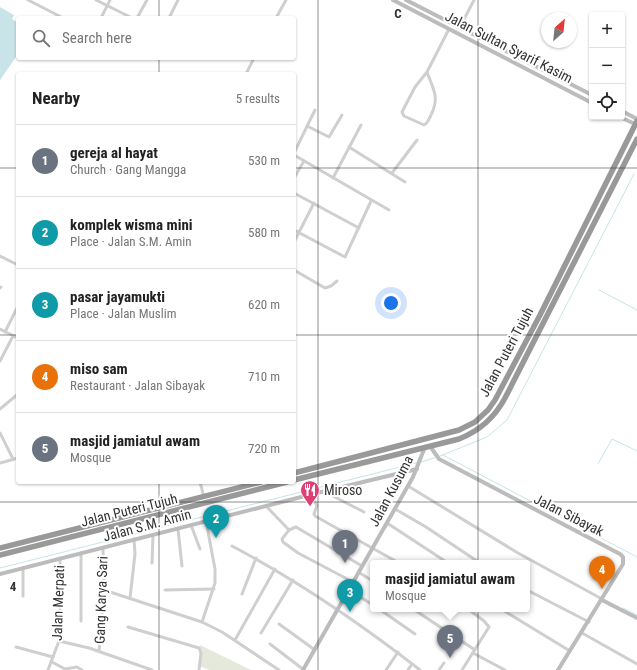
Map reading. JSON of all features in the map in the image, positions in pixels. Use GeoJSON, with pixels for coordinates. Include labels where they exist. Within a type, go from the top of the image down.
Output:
{"type":"FeatureCollection","features":[{"type":"Feature","properties":{"kind":"highway","name":"Jalan Puteri Tujuh"},"geometry":{"type":"LineString","coordinates":[[296,480],[466,436],[473,433],[494,415],[505,398],[636,121]]}},
{"type":"Feature","properties":{"kind":"highway","name":"Jalan Puteri Tujuh"},"geometry":{"type":"LineString","coordinates":[[296,472],[459,430],[470,425],[488,410],[543,316],[637,139]]}},
{"type":"Feature","properties":{"kind":"highway","name":"Jalan Puteri Tujuh"},"geometry":{"type":"LineString","coordinates":[[0,548],[253,484]]}},
{"type":"Feature","properties":{"kind":"highway","name":"Jalan Puteri Tujuh"},"geometry":{"type":"LineString","coordinates":[[0,555],[279,484]]}},
{"type":"Feature","properties":{"kind":"highway"},"geometry":{"type":"LineString","coordinates":[[66,532],[68,538]]}},
{"type":"Feature","properties":{"kind":"street"},"geometry":{"type":"LineString","coordinates":[[28,0],[59,16]]}},
{"type":"Feature","properties":{"kind":"street"},"geometry":{"type":"LineString","coordinates":[[96,0],[128,16]]}},
{"type":"Feature","properties":{"kind":"street"},"geometry":{"type":"LineString","coordinates":[[102,16],[110,0]]}},
{"type":"Feature","properties":{"kind":"street"},"geometry":{"type":"LineString","coordinates":[[139,16],[147,0]]}},
{"type":"Feature","properties":{"kind":"street"},"geometry":{"type":"LineString","coordinates":[[170,16],[178,0]]}},
{"type":"Feature","properties":{"kind":"street"},"geometry":{"type":"LineString","coordinates":[[277,16],[286,0]]}},
{"type":"Feature","properties":{"kind":"street","name":"Jalan Sultan Syarif Kasim"},"geometry":{"type":"LineString","coordinates":[[393,0],[589,101]]}},
{"type":"Feature","properties":{"kind":"street","name":"Jalan Sultan Syarif Kasim"},"geometry":{"type":"LineString","coordinates":[[406,0],[589,93]]}},
{"type":"Feature","properties":{"kind":"street"},"geometry":{"type":"LineString","coordinates":[[460,27],[474,0]]}},
{"type":"Feature","properties":{"kind":"street"},"geometry":{"type":"LineString","coordinates":[[427,72],[436,95],[436,105],[426,124],[424,125],[402,113],[415,86],[427,72],[449,29]]}},
{"type":"Feature","properties":{"kind":"street"},"geometry":{"type":"LineString","coordinates":[[247,72],[253,60]]}},
{"type":"Feature","properties":{"kind":"street"},"geometry":{"type":"LineString","coordinates":[[545,78],[548,72]]}},
{"type":"Feature","properties":{"kind":"street"},"geometry":{"type":"LineString","coordinates":[[296,150],[315,110]]}},
{"type":"Feature","properties":{"kind":"street"},"geometry":{"type":"LineString","coordinates":[[625,113],[636,121]]}},
{"type":"Feature","properties":{"kind":"street"},"geometry":{"type":"LineString","coordinates":[[307,126],[329,137],[342,115]]}},
{"type":"Feature","properties":{"kind":"street"},"geometry":{"type":"LineString","coordinates":[[625,118],[636,121]]}},
{"type":"Feature","properties":{"kind":"street"},"geometry":{"type":"LineString","coordinates":[[333,178],[361,125]]}},
{"type":"Feature","properties":{"kind":"street"},"geometry":{"type":"LineString","coordinates":[[392,174],[417,140]]}},
{"type":"Feature","properties":{"kind":"street"},"geometry":{"type":"LineString","coordinates":[[349,147],[405,182]]}},
{"type":"Feature","properties":{"kind":"street"},"geometry":{"type":"LineString","coordinates":[[296,155],[371,201],[389,210]]}},
{"type":"Feature","properties":{"kind":"street"},"geometry":{"type":"LineString","coordinates":[[296,175],[304,161]]}},
{"type":"Feature","properties":{"kind":"street"},"geometry":{"type":"LineString","coordinates":[[296,194],[359,228]]}},
{"type":"Feature","properties":{"kind":"street"},"geometry":{"type":"LineString","coordinates":[[296,231],[344,258],[371,201]]}},
{"type":"Feature","properties":{"kind":"street"},"geometry":{"type":"LineString","coordinates":[[296,238],[314,203]]}},
{"type":"Feature","properties":{"kind":"street"},"geometry":{"type":"LineString","coordinates":[[0,256],[16,264]]}},
{"type":"Feature","properties":{"kind":"street"},"geometry":{"type":"LineString","coordinates":[[296,271],[325,288],[331,286],[337,281]]}},
{"type":"Feature","properties":{"kind":"street"},"geometry":{"type":"LineString","coordinates":[[5,332],[16,310]]}},
{"type":"Feature","properties":{"kind":"street"},"geometry":{"type":"LineString","coordinates":[[0,329],[16,337]]}},
{"type":"Feature","properties":{"kind":"street"},"geometry":{"type":"LineString","coordinates":[[0,361],[13,336]]}},
{"type":"Feature","properties":{"kind":"street"},"geometry":{"type":"LineString","coordinates":[[0,409],[16,396]]}},
{"type":"Feature","properties":{"kind":"street"},"geometry":{"type":"LineString","coordinates":[[0,433],[13,460]]}},
{"type":"Feature","properties":{"kind":"street","name":"Jalan Kusuma"},"geometry":{"type":"LineString","coordinates":[[303,670],[349,590],[352,582],[387,524],[427,447]]}},
{"type":"Feature","properties":{"kind":"street","name":"Jalan Sibayak"},"geometry":{"type":"LineString","coordinates":[[427,447],[439,459],[623,556],[624,562],[602,600]]}},
{"type":"Feature","properties":{"kind":"street"},"geometry":{"type":"LineString","coordinates":[[419,449],[419,463]]}},
{"type":"Feature","properties":{"kind":"street"},"geometry":{"type":"LineString","coordinates":[[0,464],[16,459]]}},
{"type":"Feature","properties":{"kind":"street","name":"Jalan S.M. Amin"},"geometry":{"type":"LineString","coordinates":[[0,574],[60,558],[103,549],[309,494],[324,492],[419,463]]}},
{"type":"Feature","properties":{"kind":"street"},"geometry":{"type":"LineString","coordinates":[[201,484],[204,497]]}},
{"type":"Feature","properties":{"kind":"street"},"geometry":{"type":"LineString","coordinates":[[408,486],[528,558],[637,618]]}},
{"type":"Feature","properties":{"kind":"street"},"geometry":{"type":"LineString","coordinates":[[324,492],[364,512]]}},
{"type":"Feature","properties":{"kind":"street"},"geometry":{"type":"LineString","coordinates":[[309,494],[317,505],[315,516],[394,560]]}},
{"type":"Feature","properties":{"kind":"street"},"geometry":{"type":"LineString","coordinates":[[266,506],[289,530]]}},
{"type":"Feature","properties":{"kind":"street"},"geometry":{"type":"LineString","coordinates":[[395,509],[434,532],[476,560]]}},
{"type":"Feature","properties":{"kind":"street"},"geometry":{"type":"LineString","coordinates":[[202,622],[214,589],[215,569],[206,521]]}},
{"type":"Feature","properties":{"kind":"street"},"geometry":{"type":"LineString","coordinates":[[387,524],[443,560]]}},
{"type":"Feature","properties":{"kind":"street"},"geometry":{"type":"LineString","coordinates":[[190,525],[200,549]]}},
{"type":"Feature","properties":{"kind":"street"},"geometry":{"type":"LineString","coordinates":[[352,582],[287,546],[282,540],[289,530],[296,527],[362,566]]}},
{"type":"Feature","properties":{"kind":"street"},"geometry":{"type":"LineString","coordinates":[[178,529],[182,566]]}},
{"type":"Feature","properties":{"kind":"street"},"geometry":{"type":"LineString","coordinates":[[152,563],[153,536]]}},
{"type":"Feature","properties":{"kind":"street"},"geometry":{"type":"LineString","coordinates":[[130,598],[135,554],[134,540]]}},
{"type":"Feature","properties":{"kind":"street"},"geometry":{"type":"LineString","coordinates":[[232,546],[256,558],[293,580],[398,652],[420,670]]}},
{"type":"Feature","properties":{"kind":"street","name":"Gang Karya Sari"},"geometry":{"type":"LineString","coordinates":[[99,651],[104,590],[103,549]]}},
{"type":"Feature","properties":{"kind":"street"},"geometry":{"type":"LineString","coordinates":[[81,554],[81,621]]}},
{"type":"Feature","properties":{"kind":"street","name":"Jalan Merpati"},"geometry":{"type":"LineString","coordinates":[[48,670],[59,641],[61,614],[60,558]]}},
{"type":"Feature","properties":{"kind":"street"},"geometry":{"type":"LineString","coordinates":[[242,594],[256,558]]}},
{"type":"Feature","properties":{"kind":"street"},"geometry":{"type":"LineString","coordinates":[[23,568],[23,596]]}},
{"type":"Feature","properties":{"kind":"street"},"geometry":{"type":"LineString","coordinates":[[235,640],[274,569]]}},
{"type":"Feature","properties":{"kind":"street"},"geometry":{"type":"LineString","coordinates":[[358,572],[370,579]]}},
{"type":"Feature","properties":{"kind":"street"},"geometry":{"type":"LineString","coordinates":[[261,633],[293,580]]}},
{"type":"Feature","properties":{"kind":"street"},"geometry":{"type":"LineString","coordinates":[[165,590],[214,589]]}},
{"type":"Feature","properties":{"kind":"street"},"geometry":{"type":"LineString","coordinates":[[104,590],[202,622],[235,640],[279,670]]}},
{"type":"Feature","properties":{"kind":"street"},"geometry":{"type":"LineString","coordinates":[[349,590],[370,603]]}},
{"type":"Feature","properties":{"kind":"street"},"geometry":{"type":"LineString","coordinates":[[530,592],[589,622]]}},
{"type":"Feature","properties":{"kind":"street"},"geometry":{"type":"LineString","coordinates":[[558,670],[602,600]]}},
{"type":"Feature","properties":{"kind":"street"},"geometry":{"type":"LineString","coordinates":[[383,612],[414,634]]}},
{"type":"Feature","properties":{"kind":"street"},"geometry":{"type":"LineString","coordinates":[[417,612],[474,652],[505,670]]}},
{"type":"Feature","properties":{"kind":"street"},"geometry":{"type":"LineString","coordinates":[[462,670],[489,627],[472,612]]}},
{"type":"Feature","properties":{"kind":"street"},"geometry":{"type":"LineString","coordinates":[[506,612],[570,651]]}},
{"type":"Feature","properties":{"kind":"street"},"geometry":{"type":"LineString","coordinates":[[279,624],[315,650]]}},
{"type":"Feature","properties":{"kind":"street"},"geometry":{"type":"LineString","coordinates":[[128,627],[199,648],[201,654],[199,670]]}},
{"type":"Feature","properties":{"kind":"street"},"geometry":{"type":"LineString","coordinates":[[582,633],[637,664]]}},
{"type":"Feature","properties":{"kind":"street"},"geometry":{"type":"LineString","coordinates":[[59,641],[99,651],[152,670]]}},
{"type":"Feature","properties":{"kind":"street"},"geometry":{"type":"LineString","coordinates":[[270,644],[303,670]]}},
{"type":"Feature","properties":{"kind":"street"},"geometry":{"type":"LineString","coordinates":[[16,647],[54,657]]}},
{"type":"Feature","properties":{"kind":"street"},"geometry":{"type":"LineString","coordinates":[[386,670],[398,652]]}},
{"type":"Feature","properties":{"kind":"street"},"geometry":{"type":"LineString","coordinates":[[52,662],[65,668],[76,668],[82,670]]}},
{"type":"Feature","properties":{"kind":"street"},"geometry":{"type":"LineString","coordinates":[[439,670],[444,663]]}},
{"type":"Feature","properties":{"kind":"street"},"geometry":{"type":"LineString","coordinates":[[408,670],[412,664]]}},
{"type":"Feature","properties":{"kind":"shaded area"},"geometry":{"type":"Polygon","coordinates":[[[200,645],[251,670],[209,670],[200,666],[200,645]]]}},
{"type":"Feature","properties":{"kind":"water"},"geometry":{"type":"Polygon","coordinates":[[[0,7],[14,15],[12,19],[16,22],[16,57],[0,80],[0,7]]]}},
{"type":"Feature","properties":{"kind":"waterway"},"geometry":{"type":"LineString","coordinates":[[440,456],[487,437],[507,420],[634,174]]}},
{"type":"Feature","properties":{"kind":"waterway"},"geometry":{"type":"LineString","coordinates":[[599,290],[637,310]]}},
{"type":"Feature","properties":{"kind":"waterway"},"geometry":{"type":"LineString","coordinates":[[598,464],[612,439],[637,451]]}},
{"type":"Feature","properties":{"kind":"waterway"},"geometry":{"type":"LineString","coordinates":[[443,455],[637,557]]}},
{"type":"Feature","properties":{"kind":"waterway"},"geometry":{"type":"LineString","coordinates":[[421,462],[434,458]]}},
{"type":"Feature","properties":{"kind":"waterway"},"geometry":{"type":"LineString","coordinates":[[0,568],[416,463]]}},
{"type":"Feature","properties":{"kind":"waterway"},"geometry":{"type":"LineString","coordinates":[[623,608],[637,615]]}},
{"type":"Feature","properties":{"kind":"place","name":"Miroso"},"geometry":{"type":"Point","coordinates":[310,507]}},
{"type":"Feature","properties":{"kind":"place","name":"komplek wisma mini"},"geometry":{"type":"Point","coordinates":[216,538]}},
{"type":"Feature","properties":{"kind":"place","name":"gereja al hayat"},"geometry":{"type":"Point","coordinates":[345,563]}},
{"type":"Feature","properties":{"kind":"place","name":"miso sam"},"geometry":{"type":"Point","coordinates":[602,589]}},
{"type":"Feature","properties":{"kind":"place","name":"pasar jayamukti"},"geometry":{"type":"Point","coordinates":[350,612]}},
{"type":"Feature","properties":{"kind":"place","name":"masjid jamiatul awam"},"geometry":{"type":"Point","coordinates":[450,658]}}]}
